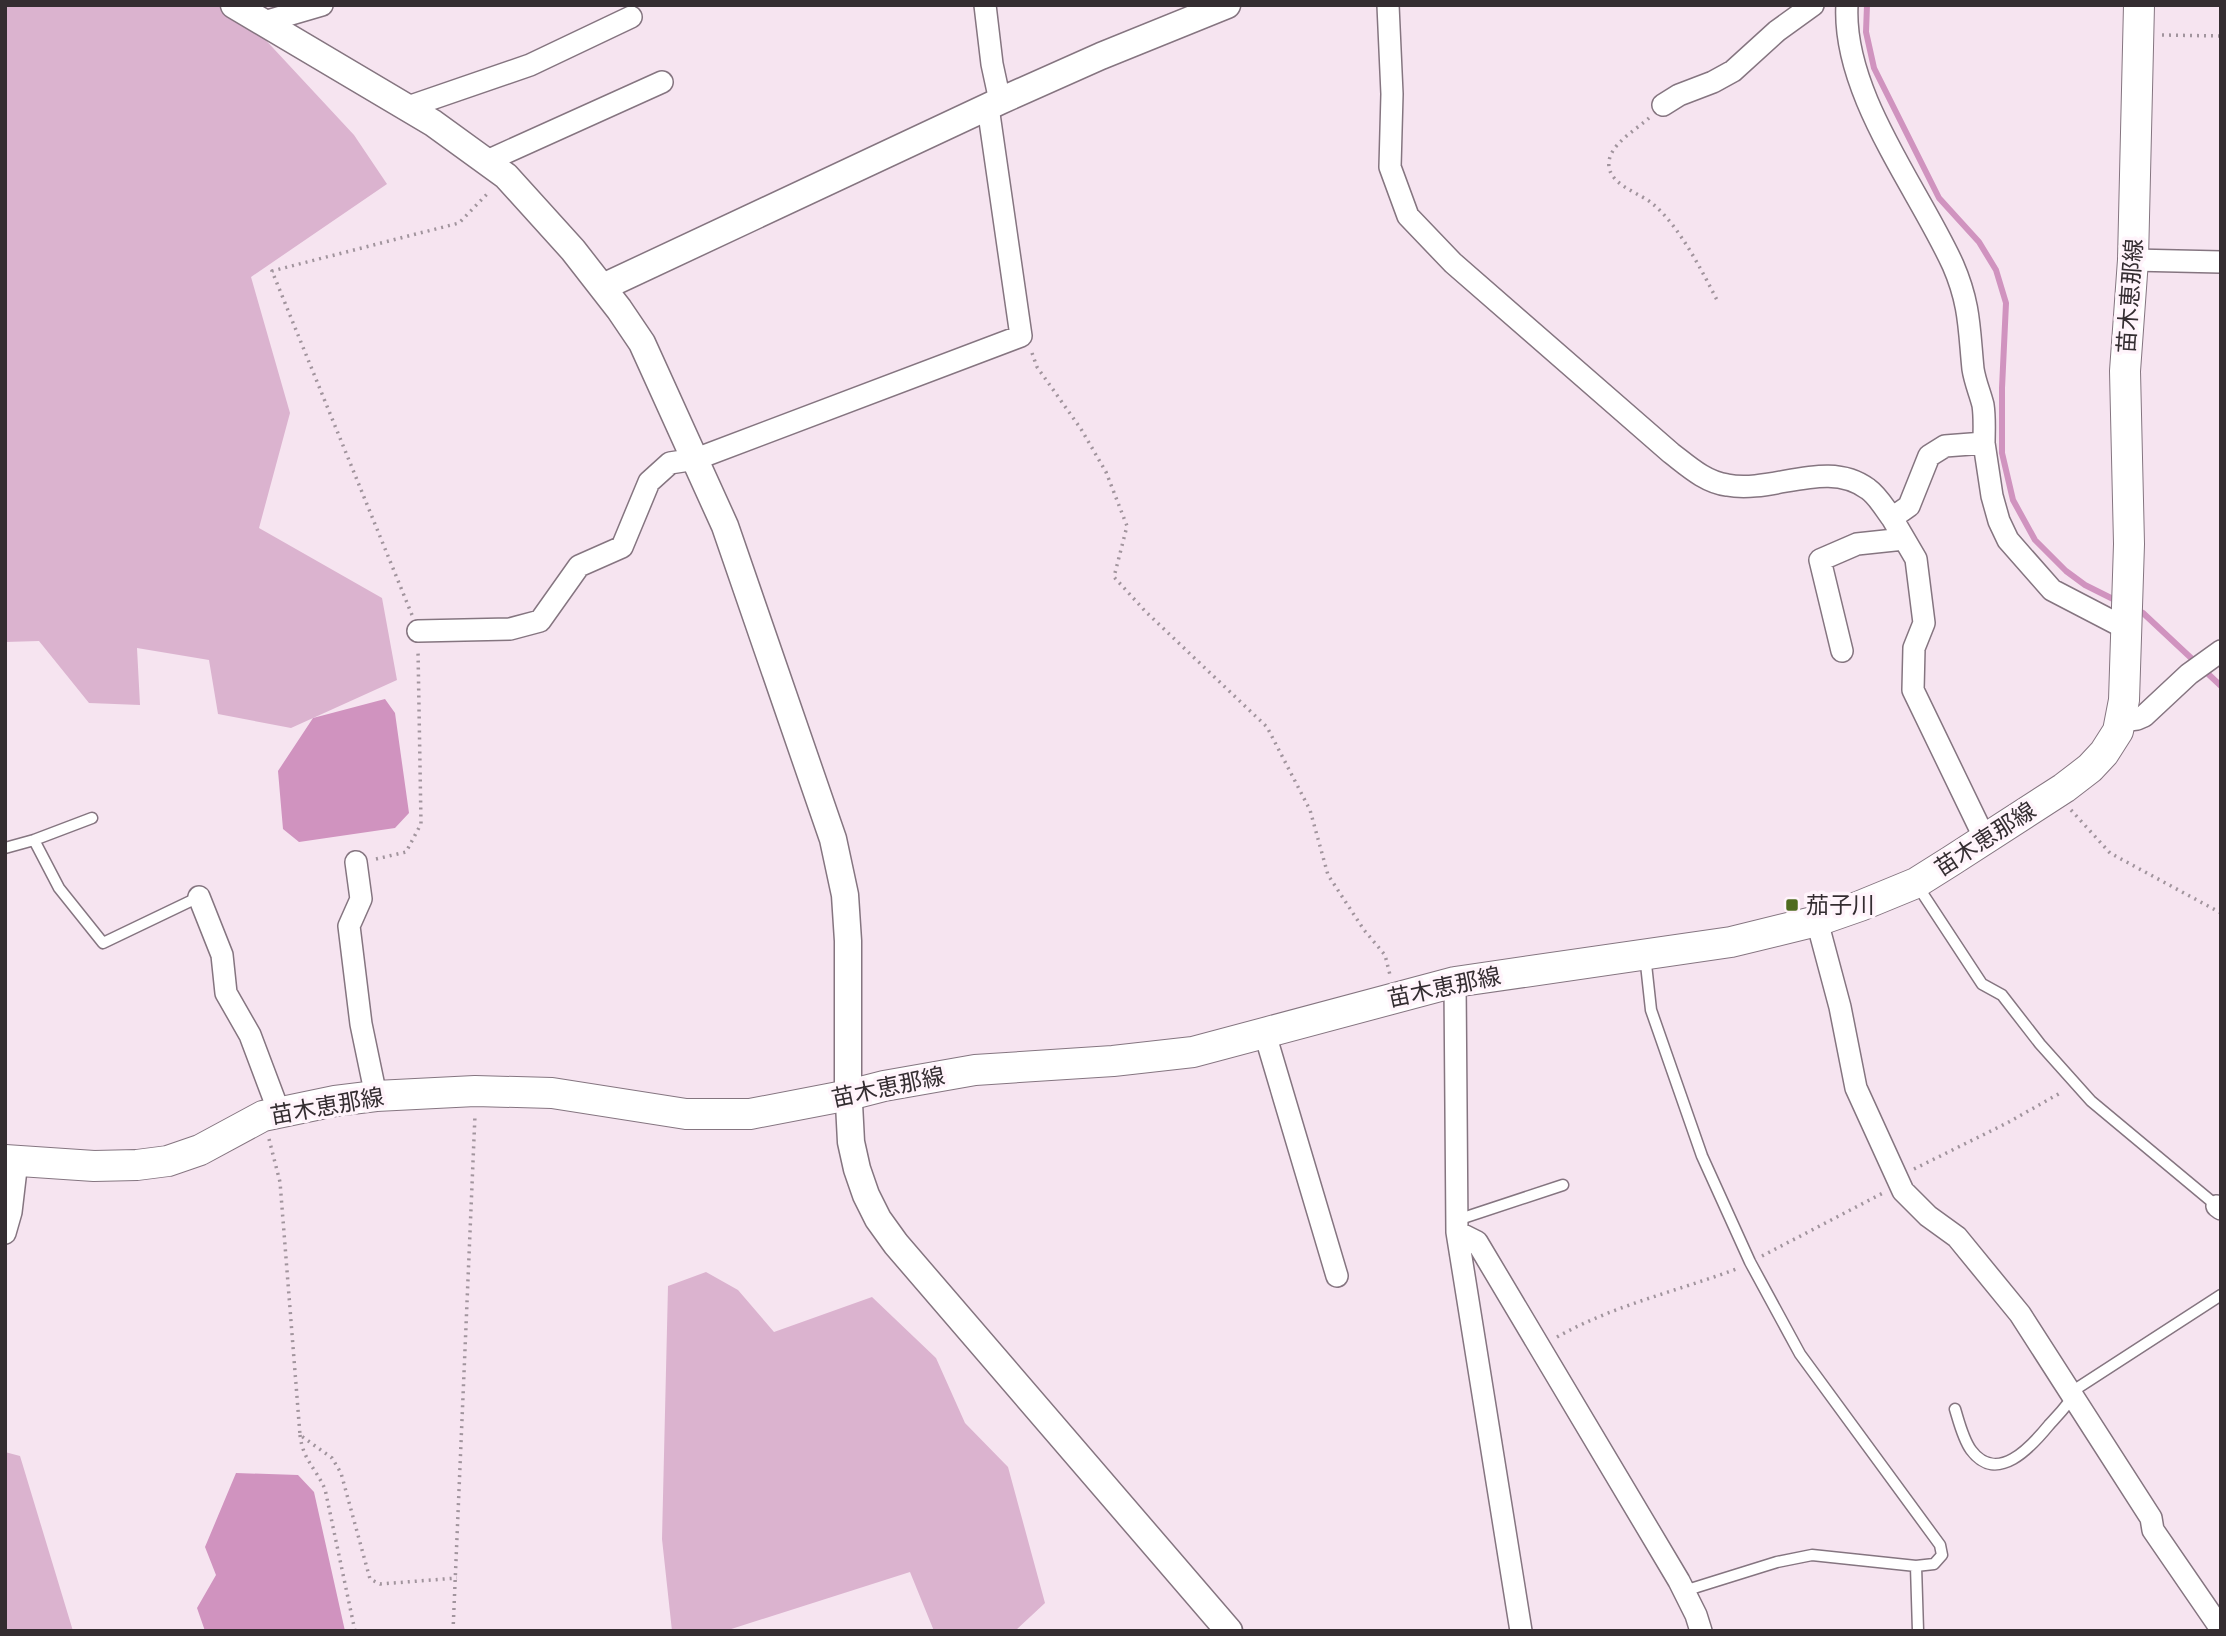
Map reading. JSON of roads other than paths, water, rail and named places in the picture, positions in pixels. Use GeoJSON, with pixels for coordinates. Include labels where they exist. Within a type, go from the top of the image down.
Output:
{"type":"FeatureCollection","features":[{"type":"Feature","properties":{"kind":"main road","name":"苗木恵那線"},"geometry":{"type":"LineString","coordinates":[[11,1160],[94,1166],[168,1161],[200,1150],[271,1114],[376,1096],[475,1091],[552,1093],[704,1115],[750,1114],[975,1070],[1113,1061],[1193,1052],[1455,982],[1731,942],[1817,921],[1916,883],[2056,793],[2090,768],[2104,753],[2121,721],[2129,544],[2125,370],[2133,260],[2139,5]]}},
{"type":"Feature","properties":{"kind":"street"},"geometry":{"type":"LineString","coordinates":[[234,5],[433,123],[497,168],[603,287],[642,343],[725,526],[833,839],[845,895],[851,1142],[857,1170],[878,1219],[1229,1631]]}},
{"type":"Feature","properties":{"kind":"street"},"geometry":{"type":"LineString","coordinates":[[264,22],[322,5]]}},
{"type":"Feature","properties":{"kind":"street"},"geometry":{"type":"LineString","coordinates":[[418,631],[510,629],[540,621],[579,566],[622,547],[649,482],[670,463],[696,459],[1021,336],[985,5]]}},
{"type":"Feature","properties":{"kind":"street"},"geometry":{"type":"LineString","coordinates":[[603,287],[994,104],[1101,56],[1227,5]]}},
{"type":"Feature","properties":{"kind":"street"},"geometry":{"type":"LineString","coordinates":[[1388,5],[1392,94],[1390,167],[1408,216],[1453,263],[1699,475],[1727,485],[1751,486],[1836,475],[1871,490],[1892,518],[1916,559],[1924,623],[1914,648],[1913,690],[1985,838]]}},
{"type":"Feature","properties":{"kind":"street"},"geometry":{"type":"LineString","coordinates":[[1663,105],[1733,71],[1777,31],[1814,5]]}},
{"type":"Feature","properties":{"kind":"street"},"geometry":{"type":"LineString","coordinates":[[1847,5],[1847,29],[1860,82],[1882,132],[1953,266],[1965,298],[1975,377],[1983,404],[1984,443],[1992,496],[1999,521],[2008,540],[2052,590],[2127,612]]}},
{"type":"Feature","properties":{"kind":"street"},"geometry":{"type":"LineString","coordinates":[[405,108],[530,65],[631,17]]}},
{"type":"Feature","properties":{"kind":"street"},"geometry":{"type":"LineString","coordinates":[[497,168],[662,82]]}},
{"type":"Feature","properties":{"kind":"street"},"geometry":{"type":"LineString","coordinates":[[2133,260],[2221,261]]}},
{"type":"Feature","properties":{"kind":"street"},"geometry":{"type":"LineString","coordinates":[[1892,518],[1909,506],[1929,456],[1945,446],[1984,443]]}},
{"type":"Feature","properties":{"kind":"street"},"geometry":{"type":"LineString","coordinates":[[1842,651],[1820,560],[1857,544],[1904,539]]}},
{"type":"Feature","properties":{"kind":"street"},"geometry":{"type":"LineString","coordinates":[[2121,721],[2144,716],[2189,674],[2216,657]]}},
{"type":"Feature","properties":{"kind":"street"},"geometry":{"type":"LineString","coordinates":[[356,862],[361,899],[349,926],[361,1024],[376,1096]]}},
{"type":"Feature","properties":{"kind":"street"},"geometry":{"type":"LineString","coordinates":[[199,897],[222,955],[226,993],[250,1035],[271,1114]]}},
{"type":"Feature","properties":{"kind":"street"},"geometry":{"type":"LineString","coordinates":[[1817,921],[1840,1007],[1856,1088],[1903,1191],[1928,1216],[1957,1237],[2020,1314],[2151,1518],[2153,1530],[2221,1629]]}},
{"type":"Feature","properties":{"kind":"street"},"geometry":{"type":"LineString","coordinates":[[1455,982],[1457,1226],[1521,1631]]}},
{"type":"Feature","properties":{"kind":"street"},"geometry":{"type":"LineString","coordinates":[[1265,1034],[1337,1276]]}},
{"type":"Feature","properties":{"kind":"street"},"geometry":{"type":"LineString","coordinates":[[5,1233],[11,1212],[11,1160]]}},
{"type":"Feature","properties":{"kind":"street"},"geometry":{"type":"LineString","coordinates":[[1457,1226],[1478,1242],[1684,1591],[1701,1631]]}},
{"type":"Feature","properties":{"kind":"lane"},"geometry":{"type":"LineString","coordinates":[[5,848],[92,818]]}},
{"type":"Feature","properties":{"kind":"lane"},"geometry":{"type":"LineString","coordinates":[[34,840],[59,888],[103,943],[199,897]]}},
{"type":"Feature","properties":{"kind":"lane"},"geometry":{"type":"LineString","coordinates":[[1916,883],[1982,985],[2002,995],[2040,1044],[2091,1101],[2219,1208]]}},
{"type":"Feature","properties":{"kind":"lane"},"geometry":{"type":"LineString","coordinates":[[1645,955],[1651,1010],[1702,1156],[1751,1263],[1800,1353],[1940,1545],[1942,1555],[1934,1564],[1916,1566],[1812,1555],[1776,1562],[1684,1591]]}},
{"type":"Feature","properties":{"kind":"lane"},"geometry":{"type":"LineString","coordinates":[[1457,1226],[1563,1185]]}},
{"type":"Feature","properties":{"kind":"lane"},"geometry":{"type":"LineString","coordinates":[[1955,1409],[1971,1450],[1991,1464],[2000,1465],[2038,1440],[2080,1387],[2221,1295]]}},
{"type":"Feature","properties":{"kind":"lane"},"geometry":{"type":"LineString","coordinates":[[1916,1566],[1918,1631]]}},
{"type":"Feature","properties":{"kind":"waterway"},"geometry":{"type":"LineString","coordinates":[[1867,5],[1866,32],[1874,68],[1939,198],[1979,242],[1996,270],[2006,303],[2002,453],[2013,500],[2035,540],[2066,571],[2085,585],[2117,601]]}},
{"type":"Feature","properties":{"kind":"waterway"},"geometry":{"type":"LineString","coordinates":[[2137,610],[2221,686]]}},
{"type":"Feature","properties":{"kind":"place","name":"茄子川"},"geometry":{"type":"Point","coordinates":[1792,905]}}]}
